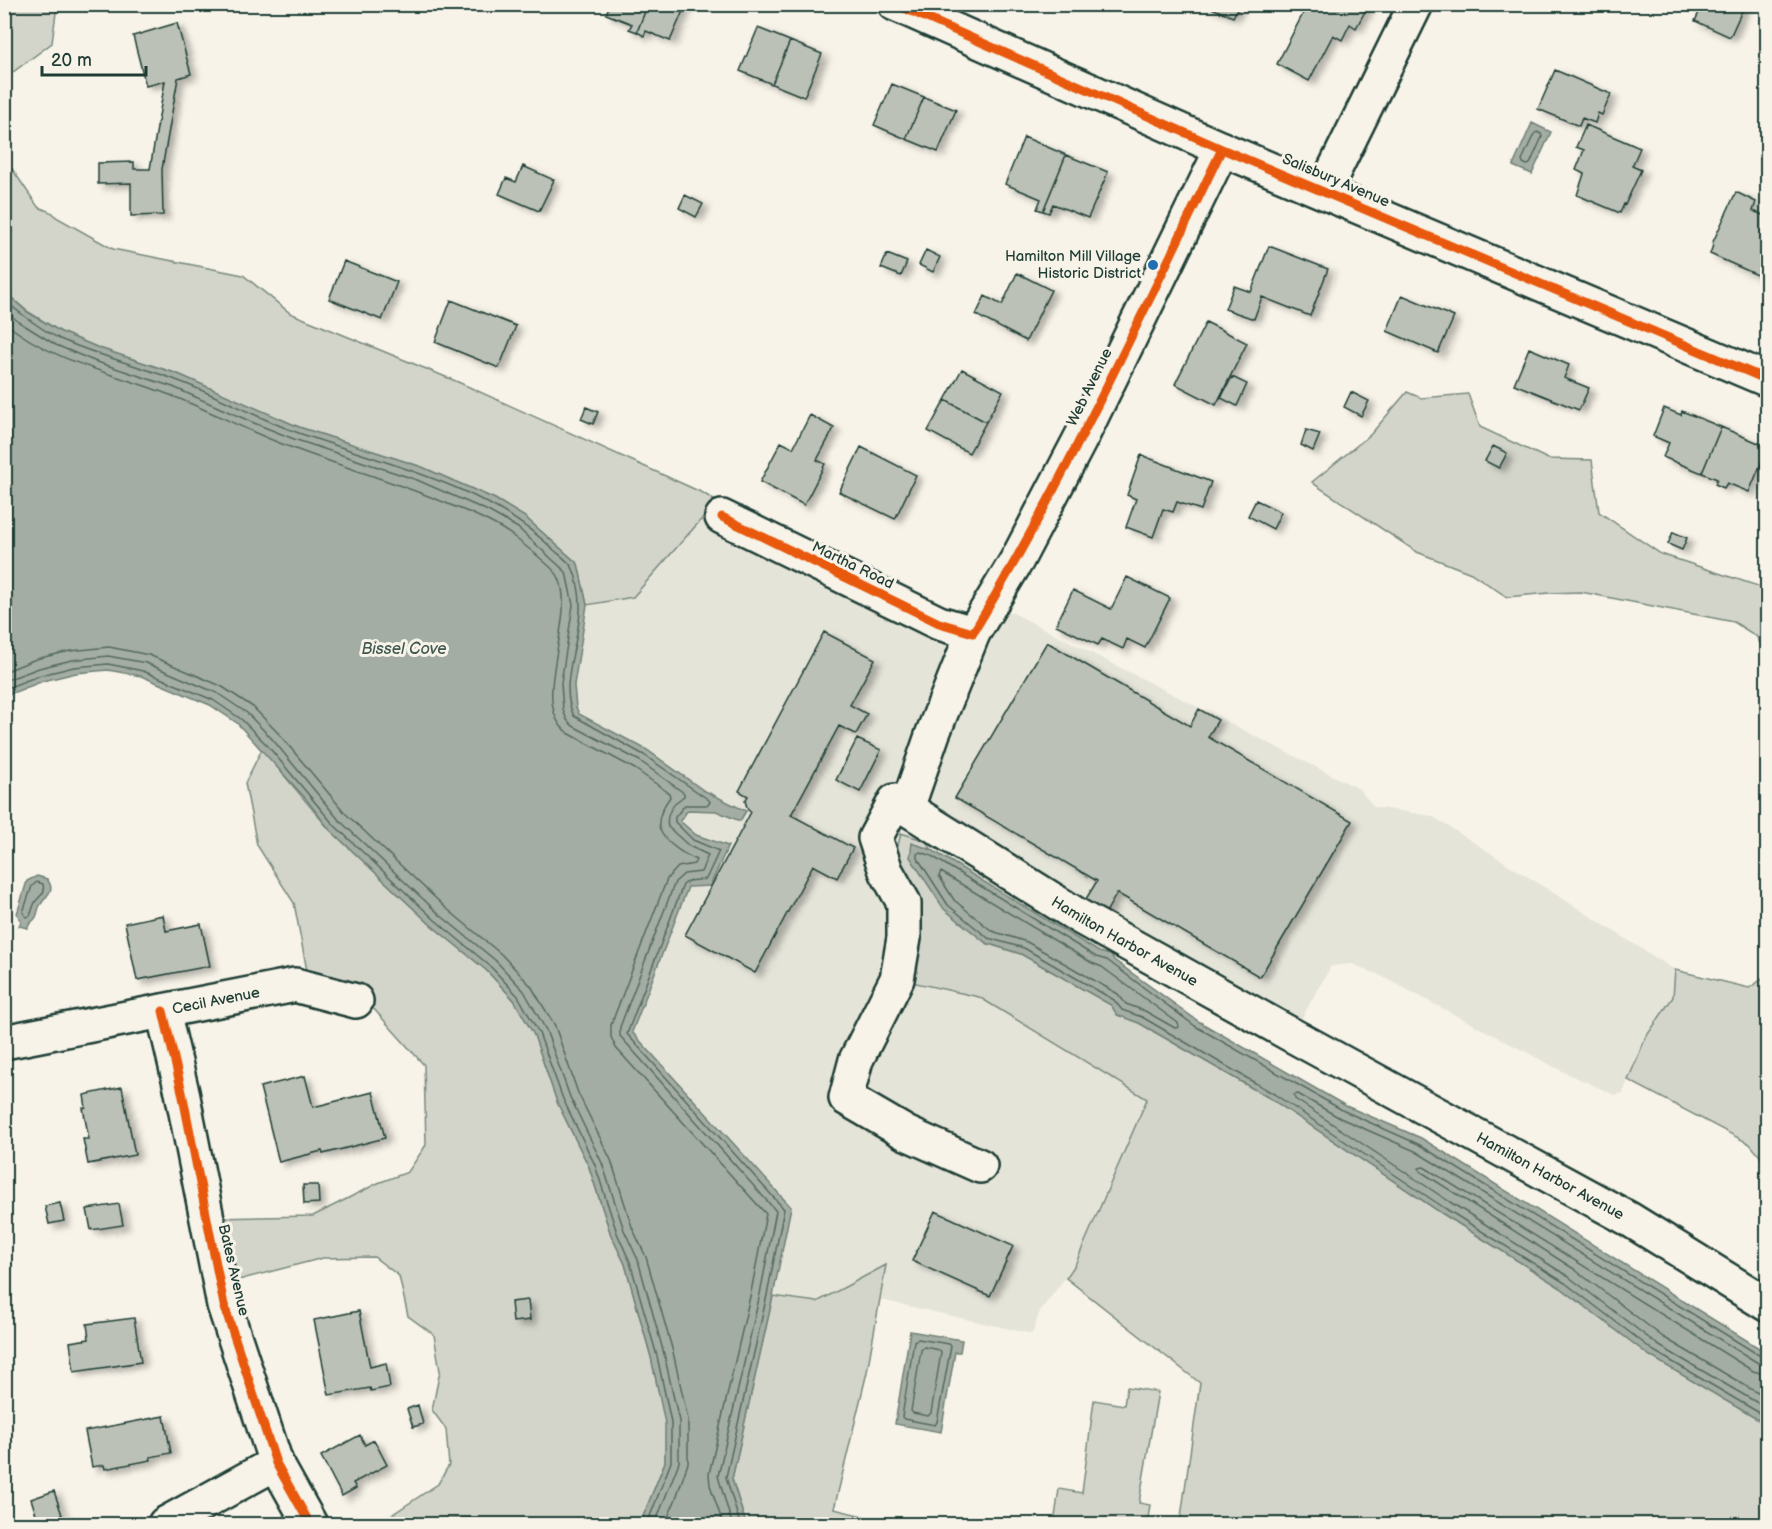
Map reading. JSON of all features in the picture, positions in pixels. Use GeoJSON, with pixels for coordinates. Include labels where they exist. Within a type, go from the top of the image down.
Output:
{"type":"FeatureCollection","features":[{"type":"Feature","properties":{"kind":"street","name":"Salisbury Avenue"},"geometry":{"type":"LineString","coordinates":[[896,4],[1222,149],[1767,380]]}},
{"type":"Feature","properties":{"kind":"street"},"geometry":{"type":"LineString","coordinates":[[1324,191],[1416,4]]}},
{"type":"Feature","properties":{"kind":"street","name":"Web Avenue"},"geometry":{"type":"LineString","coordinates":[[907,808],[933,733],[973,633],[1017,560],[1077,445],[1222,149]]}},
{"type":"Feature","properties":{"kind":"street","name":"Martha Road"},"geometry":{"type":"LineString","coordinates":[[722,518],[939,623],[973,633]]}},
{"type":"Feature","properties":{"kind":"street"},"geometry":{"type":"LineString","coordinates":[[907,808],[895,801],[875,838],[886,871],[904,903],[904,938],[897,979],[856,1060],[846,1098],[906,1133],[980,1166]]}},
{"type":"Feature","properties":{"kind":"street","name":"Hamilton Harbor Avenue"},"geometry":{"type":"LineString","coordinates":[[907,808],[1080,916],[1288,1033],[1629,1219],[1767,1305]]}},
{"type":"Feature","properties":{"kind":"street","name":"Cecil Avenue"},"geometry":{"type":"LineString","coordinates":[[4,1041],[295,985],[356,1000]]}},
{"type":"Feature","properties":{"kind":"street","name":"Bates Avenue"},"geometry":{"type":"LineString","coordinates":[[163,1011],[182,1092],[224,1305],[276,1463],[310,1524]]}},
{"type":"Feature","properties":{"kind":"street"},"geometry":{"type":"LineString","coordinates":[[165,1524],[276,1463]]}},
{"type":"Feature","properties":{"kind":"shaded area"},"geometry":{"type":"Polygon","coordinates":[[[11,5],[57,5],[52,43],[5,78],[5,8],[11,5]]]}},
{"type":"Feature","properties":{"kind":"shaded area"},"geometry":{"type":"Polygon","coordinates":[[[4,157],[38,207],[53,213],[56,217],[113,249],[243,275],[290,313],[458,382],[714,500],[707,513],[633,597],[587,605],[578,564],[525,517],[495,499],[422,467],[299,427],[178,374],[99,348],[61,332],[27,311],[5,292],[4,157]]]}},
{"type":"Feature","properties":{"kind":"shaded area"},"geometry":{"type":"Polygon","coordinates":[[[1407,392],[1421,398],[1468,394],[1480,427],[1548,459],[1592,460],[1599,512],[1661,554],[1767,589],[1767,654],[1756,636],[1734,622],[1581,592],[1507,597],[1471,573],[1417,552],[1312,482],[1371,434],[1407,392]]]}},
{"type":"Feature","properties":{"kind":"shaded area"},"geometry":{"type":"Polygon","coordinates":[[[714,500],[944,607],[983,613],[1011,612],[1359,789],[1374,807],[1432,816],[1675,970],[1673,997],[1646,1037],[1623,1093],[1615,1095],[1566,1073],[1377,974],[1352,964],[1331,966],[1299,1023],[1153,945],[1111,955],[1099,952],[932,850],[926,841],[899,979],[979,997],[1147,1099],[1075,1265],[1040,1311],[1032,1334],[881,1300],[885,1265],[817,1302],[773,1296],[791,1206],[632,1032],[688,887],[727,846],[696,835],[680,821],[688,810],[716,811],[740,821],[746,811],[703,790],[647,750],[579,714],[576,708],[574,685],[587,605],[633,597],[707,513],[714,500]]]}},
{"type":"Feature","properties":{"kind":"shaded area"},"geometry":{"type":"Polygon","coordinates":[[[262,749],[329,829],[431,925],[486,970],[514,1000],[534,1035],[557,1102],[589,1167],[611,1235],[625,1264],[651,1357],[666,1423],[665,1462],[640,1524],[484,1524],[477,1517],[439,1520],[431,1524],[378,1524],[438,1484],[449,1465],[446,1429],[432,1410],[440,1371],[434,1335],[408,1316],[399,1276],[374,1257],[323,1258],[223,1284],[216,1218],[313,1216],[378,1183],[408,1172],[426,1145],[424,1065],[347,979],[313,984],[308,976],[294,903],[257,845],[245,783],[262,749]]]}},
{"type":"Feature","properties":{"kind":"shaded area"},"geometry":{"type":"Polygon","coordinates":[[[901,833],[926,841],[932,850],[913,844],[986,943],[1021,954],[1111,1005],[1118,1015],[1139,1023],[1271,1099],[1443,1214],[1561,1288],[1650,1356],[1767,1425],[1767,1524],[1180,1524],[1200,1383],[1066,1278],[1075,1265],[1147,1099],[979,997],[898,979],[891,874],[901,833]]]}},
{"type":"Feature","properties":{"kind":"shaded area"},"geometry":{"type":"Polygon","coordinates":[[[1675,970],[1749,988],[1767,976],[1767,1165],[1750,1144],[1628,1080],[1646,1037],[1673,997],[1675,970]]]}},
{"type":"Feature","properties":{"kind":"shaded area"},"geometry":{"type":"Polygon","coordinates":[[[886,1265],[867,1372],[834,1509],[888,1522],[888,1524],[746,1524],[732,1479],[773,1296],[817,1302],[886,1265]]]}},
{"type":"Feature","properties":{"kind":"shaded area"},"geometry":{"type":"Polygon","coordinates":[[[1127,1387],[1158,1392],[1139,1503],[1150,1505],[1147,1524],[1054,1524],[1059,1489],[1082,1493],[1094,1400],[1124,1405],[1127,1387]]]}},
{"type":"Feature","properties":{"kind":"water"},"geometry":{"type":"Polygon","coordinates":[[[1532,123],[1551,132],[1532,174],[1513,166],[1532,123]]]}},
{"type":"Feature","properties":{"kind":"water","name":"Bissel Cove"},"geometry":{"type":"Polygon","coordinates":[[[5,292],[27,312],[61,332],[99,348],[178,374],[299,427],[422,467],[495,499],[525,517],[578,564],[587,605],[574,685],[579,714],[647,750],[703,790],[746,811],[740,821],[716,811],[688,810],[680,821],[696,835],[728,846],[710,886],[688,887],[632,1032],[791,1207],[732,1479],[746,1524],[640,1524],[665,1462],[665,1423],[651,1357],[625,1264],[611,1235],[589,1167],[557,1102],[534,1035],[514,1000],[486,970],[431,925],[329,829],[306,799],[237,723],[210,705],[141,676],[108,670],[76,673],[43,681],[5,696],[5,292]]]}},
{"type":"Feature","properties":{"kind":"water"},"geometry":{"type":"Polygon","coordinates":[[[912,843],[932,850],[1099,952],[1111,955],[1114,960],[1198,1021],[1346,1106],[1421,1138],[1767,1353],[1767,1425],[1650,1356],[1561,1288],[1443,1214],[1271,1099],[1139,1023],[1117,1015],[1111,1005],[1021,954],[986,943],[944,909],[910,857],[912,843]]]}},
{"type":"Feature","properties":{"kind":"water"},"geometry":{"type":"Polygon","coordinates":[[[37,876],[47,879],[51,890],[28,928],[19,926],[21,921],[17,914],[27,881],[37,876]]]}},
{"type":"Feature","properties":{"kind":"water"},"geometry":{"type":"Polygon","coordinates":[[[910,1331],[962,1340],[960,1352],[955,1352],[941,1432],[895,1424],[910,1331]]]}},
{"type":"Feature","properties":{"kind":"building"},"geometry":{"type":"Polygon","coordinates":[[[610,4],[648,4],[637,32],[629,29],[632,24],[606,14],[610,4]]]}},
{"type":"Feature","properties":{"kind":"building"},"geometry":{"type":"Polygon","coordinates":[[[648,4],[686,4],[670,41],[646,31],[644,36],[637,32],[648,4]]]}},
{"type":"Feature","properties":{"kind":"building"},"geometry":{"type":"Polygon","coordinates":[[[1202,4],[1240,4],[1233,17],[1202,4]]]}},
{"type":"Feature","properties":{"kind":"building"},"geometry":{"type":"Polygon","coordinates":[[[1308,4],[1369,4],[1356,28],[1350,24],[1342,40],[1333,35],[1309,81],[1277,64],[1308,4]]]}},
{"type":"Feature","properties":{"kind":"building"},"geometry":{"type":"Polygon","coordinates":[[[1703,4],[1745,4],[1730,37],[1695,21],[1703,4]]]}},
{"type":"Feature","properties":{"kind":"building"},"geometry":{"type":"Polygon","coordinates":[[[177,23],[191,74],[178,78],[162,169],[163,215],[131,216],[131,183],[98,184],[98,163],[134,162],[134,169],[150,169],[165,81],[146,86],[133,36],[177,23]]]}},
{"type":"Feature","properties":{"kind":"building"},"geometry":{"type":"Polygon","coordinates":[[[758,28],[790,41],[772,84],[740,71],[758,28]]]}},
{"type":"Feature","properties":{"kind":"building"},"geometry":{"type":"Polygon","coordinates":[[[790,41],[822,54],[804,97],[772,84],[790,41]]]}},
{"type":"Feature","properties":{"kind":"building"},"geometry":{"type":"Polygon","coordinates":[[[1555,70],[1611,94],[1602,115],[1598,113],[1595,123],[1582,118],[1579,126],[1538,109],[1555,70]]]}},
{"type":"Feature","properties":{"kind":"building"},"geometry":{"type":"Polygon","coordinates":[[[892,84],[924,97],[906,139],[874,125],[892,84]]]}},
{"type":"Feature","properties":{"kind":"building"},"geometry":{"type":"Polygon","coordinates":[[[924,97],[956,110],[938,152],[906,139],[924,97]]]}},
{"type":"Feature","properties":{"kind":"building"},"geometry":{"type":"Polygon","coordinates":[[[1586,125],[1640,148],[1632,166],[1641,170],[1620,213],[1577,195],[1584,174],[1576,170],[1584,150],[1576,147],[1586,125]]]}},
{"type":"Feature","properties":{"kind":"building"},"geometry":{"type":"Polygon","coordinates":[[[1024,137],[1066,155],[1043,211],[1037,209],[1041,199],[1005,184],[1024,137]]]}},
{"type":"Feature","properties":{"kind":"building"},"geometry":{"type":"Polygon","coordinates":[[[1066,155],[1108,172],[1088,218],[1053,204],[1049,213],[1043,211],[1066,155]]]}},
{"type":"Feature","properties":{"kind":"building"},"geometry":{"type":"Polygon","coordinates":[[[523,166],[554,180],[539,211],[499,194],[506,178],[516,182],[523,166]]]}},
{"type":"Feature","properties":{"kind":"building"},"geometry":{"type":"Polygon","coordinates":[[[1736,192],[1756,202],[1753,211],[1768,217],[1768,270],[1764,278],[1710,254],[1712,244],[1736,192]]]}},
{"type":"Feature","properties":{"kind":"building"},"geometry":{"type":"Polygon","coordinates":[[[685,195],[703,204],[696,217],[679,208],[685,195]]]}},
{"type":"Feature","properties":{"kind":"building"},"geometry":{"type":"Polygon","coordinates":[[[1269,246],[1328,269],[1310,316],[1262,297],[1254,319],[1225,309],[1234,286],[1251,292],[1269,246]]]}},
{"type":"Feature","properties":{"kind":"building"},"geometry":{"type":"Polygon","coordinates":[[[926,250],[940,257],[933,272],[919,265],[926,250]]]}},
{"type":"Feature","properties":{"kind":"building"},"geometry":{"type":"Polygon","coordinates":[[[887,254],[907,262],[901,276],[881,268],[887,254]]]}},
{"type":"Feature","properties":{"kind":"building"},"geometry":{"type":"Polygon","coordinates":[[[344,261],[397,282],[382,320],[329,299],[344,261]]]}},
{"type":"Feature","properties":{"kind":"building"},"geometry":{"type":"Polygon","coordinates":[[[1017,273],[1051,290],[1026,341],[976,315],[985,296],[1002,305],[1017,273]]]}},
{"type":"Feature","properties":{"kind":"building"},"geometry":{"type":"Polygon","coordinates":[[[1402,295],[1454,317],[1438,353],[1387,331],[1402,295]]]}},
{"type":"Feature","properties":{"kind":"building"},"geometry":{"type":"Polygon","coordinates":[[[451,300],[516,326],[499,368],[435,342],[451,300]]]}},
{"type":"Feature","properties":{"kind":"building"},"geometry":{"type":"Polygon","coordinates":[[[1206,322],[1247,343],[1216,405],[1175,384],[1206,322]]]}},
{"type":"Feature","properties":{"kind":"building"},"geometry":{"type":"Polygon","coordinates":[[[1529,348],[1569,365],[1564,378],[1589,388],[1579,410],[1514,384],[1529,348]]]}},
{"type":"Feature","properties":{"kind":"building"},"geometry":{"type":"Polygon","coordinates":[[[962,369],[1003,391],[986,422],[945,400],[962,369]]]}},
{"type":"Feature","properties":{"kind":"building"},"geometry":{"type":"Polygon","coordinates":[[[1232,377],[1247,384],[1237,406],[1221,398],[1232,377]]]}},
{"type":"Feature","properties":{"kind":"building"},"geometry":{"type":"Polygon","coordinates":[[[1351,392],[1369,401],[1361,416],[1344,407],[1351,392]]]}},
{"type":"Feature","properties":{"kind":"building"},"geometry":{"type":"Polygon","coordinates":[[[945,400],[986,422],[969,453],[928,431],[945,400]]]}},
{"type":"Feature","properties":{"kind":"building"},"geometry":{"type":"Polygon","coordinates":[[[586,407],[598,412],[593,424],[581,419],[586,407]]]}},
{"type":"Feature","properties":{"kind":"building"},"geometry":{"type":"Polygon","coordinates":[[[1664,408],[1681,415],[1682,411],[1721,427],[1702,473],[1663,457],[1669,443],[1653,436],[1664,408]]]}},
{"type":"Feature","properties":{"kind":"building"},"geometry":{"type":"Polygon","coordinates":[[[810,415],[834,428],[817,460],[825,464],[804,505],[760,482],[781,442],[793,448],[810,415]]]}},
{"type":"Feature","properties":{"kind":"building"},"geometry":{"type":"Polygon","coordinates":[[[1721,427],[1768,447],[1749,492],[1727,483],[1724,488],[1715,484],[1717,479],[1702,473],[1721,427]]]}},
{"type":"Feature","properties":{"kind":"building"},"geometry":{"type":"Polygon","coordinates":[[[1306,430],[1320,434],[1313,451],[1301,445],[1306,430]]]}},
{"type":"Feature","properties":{"kind":"building"},"geometry":{"type":"Polygon","coordinates":[[[1493,446],[1507,453],[1499,468],[1485,461],[1493,446]]]}},
{"type":"Feature","properties":{"kind":"building"},"geometry":{"type":"Polygon","coordinates":[[[861,447],[916,475],[895,519],[839,492],[861,447]]]}},
{"type":"Feature","properties":{"kind":"building"},"geometry":{"type":"Polygon","coordinates":[[[1141,455],[1211,482],[1201,510],[1177,502],[1173,512],[1163,509],[1153,537],[1126,527],[1136,499],[1127,495],[1141,455]]]}},
{"type":"Feature","properties":{"kind":"building"},"geometry":{"type":"Polygon","coordinates":[[[1256,500],[1281,512],[1273,529],[1248,516],[1256,500]]]}},
{"type":"Feature","properties":{"kind":"building"},"geometry":{"type":"Polygon","coordinates":[[[1673,532],[1687,538],[1682,550],[1668,544],[1673,532]]]}},
{"type":"Feature","properties":{"kind":"building"},"geometry":{"type":"Polygon","coordinates":[[[1127,577],[1170,598],[1145,648],[1127,639],[1123,649],[1102,639],[1098,645],[1056,625],[1073,590],[1111,609],[1127,577]]]}},
{"type":"Feature","properties":{"kind":"building"},"geometry":{"type":"Polygon","coordinates":[[[824,632],[875,659],[850,705],[867,714],[856,734],[839,726],[791,815],[853,848],[837,878],[813,865],[755,973],[685,935],[751,812],[745,801],[748,796],[739,791],[824,632]]]}},
{"type":"Feature","properties":{"kind":"building"},"geometry":{"type":"Polygon","coordinates":[[[1047,642],[1190,726],[1199,709],[1218,720],[1208,737],[1352,821],[1260,977],[1117,893],[1105,914],[1084,902],[1097,881],[955,798],[1047,642]]]}},
{"type":"Feature","properties":{"kind":"building"},"geometry":{"type":"Polygon","coordinates":[[[857,739],[881,750],[860,792],[836,780],[857,739]]]}},
{"type":"Feature","properties":{"kind":"building"},"geometry":{"type":"Polygon","coordinates":[[[163,915],[166,931],[201,924],[210,966],[137,980],[125,923],[163,915]]]}},
{"type":"Feature","properties":{"kind":"building"},"geometry":{"type":"Polygon","coordinates":[[[305,1076],[313,1107],[373,1092],[385,1138],[323,1154],[322,1151],[279,1162],[260,1087],[305,1076]]]}},
{"type":"Feature","properties":{"kind":"building"},"geometry":{"type":"Polygon","coordinates":[[[122,1087],[135,1155],[88,1164],[83,1139],[89,1139],[83,1108],[86,1108],[84,1095],[122,1087]]]}},
{"type":"Feature","properties":{"kind":"building"},"geometry":{"type":"Polygon","coordinates":[[[303,1185],[318,1185],[319,1203],[304,1204],[303,1185]]]}},
{"type":"Feature","properties":{"kind":"building"},"geometry":{"type":"Polygon","coordinates":[[[60,1203],[64,1221],[49,1224],[45,1206],[60,1203]]]}},
{"type":"Feature","properties":{"kind":"building"},"geometry":{"type":"Polygon","coordinates":[[[119,1204],[123,1225],[91,1230],[87,1209],[119,1204]]]}},
{"type":"Feature","properties":{"kind":"building"},"geometry":{"type":"Polygon","coordinates":[[[935,1211],[1013,1246],[990,1296],[912,1261],[935,1211]]]}},
{"type":"Feature","properties":{"kind":"building"},"geometry":{"type":"Polygon","coordinates":[[[528,1300],[530,1320],[513,1322],[511,1302],[528,1300]]]}},
{"type":"Feature","properties":{"kind":"building"},"geometry":{"type":"Polygon","coordinates":[[[359,1311],[370,1367],[386,1363],[390,1387],[329,1395],[314,1320],[359,1311]]]}},
{"type":"Feature","properties":{"kind":"building"},"geometry":{"type":"Polygon","coordinates":[[[134,1318],[141,1362],[74,1372],[70,1342],[89,1339],[87,1324],[134,1318]]]}},
{"type":"Feature","properties":{"kind":"building"},"geometry":{"type":"Polygon","coordinates":[[[418,1405],[423,1424],[413,1427],[407,1409],[418,1405]]]}},
{"type":"Feature","properties":{"kind":"building"},"geometry":{"type":"Polygon","coordinates":[[[164,1416],[171,1453],[150,1457],[151,1460],[105,1469],[104,1465],[92,1467],[85,1431],[164,1416]]]}},
{"type":"Feature","properties":{"kind":"building"},"geometry":{"type":"Polygon","coordinates":[[[360,1435],[365,1445],[374,1440],[387,1465],[353,1483],[356,1488],[342,1496],[321,1456],[360,1435]]]}},
{"type":"Feature","properties":{"kind":"building"},"geometry":{"type":"Polygon","coordinates":[[[54,1491],[62,1515],[39,1523],[31,1499],[54,1491]]]}},
{"type":"Feature","properties":{"kind":"cycle path"},"geometry":{"type":"LineString","coordinates":[[895,4],[1222,149],[1768,380]]}},
{"type":"Feature","properties":{"kind":"cycle path"},"geometry":{"type":"LineString","coordinates":[[722,517],[939,623],[973,633],[1072,454],[1222,149]]}},
{"type":"Feature","properties":{"kind":"cycle path"},"geometry":{"type":"LineString","coordinates":[[163,1011],[182,1092],[224,1305],[276,1463],[310,1524]]}},
{"type":"Feature","properties":{"kind":"place","name":"Hamilton Mill Village Historic District"},"geometry":{"type":"Point","coordinates":[1153,265]}}]}
